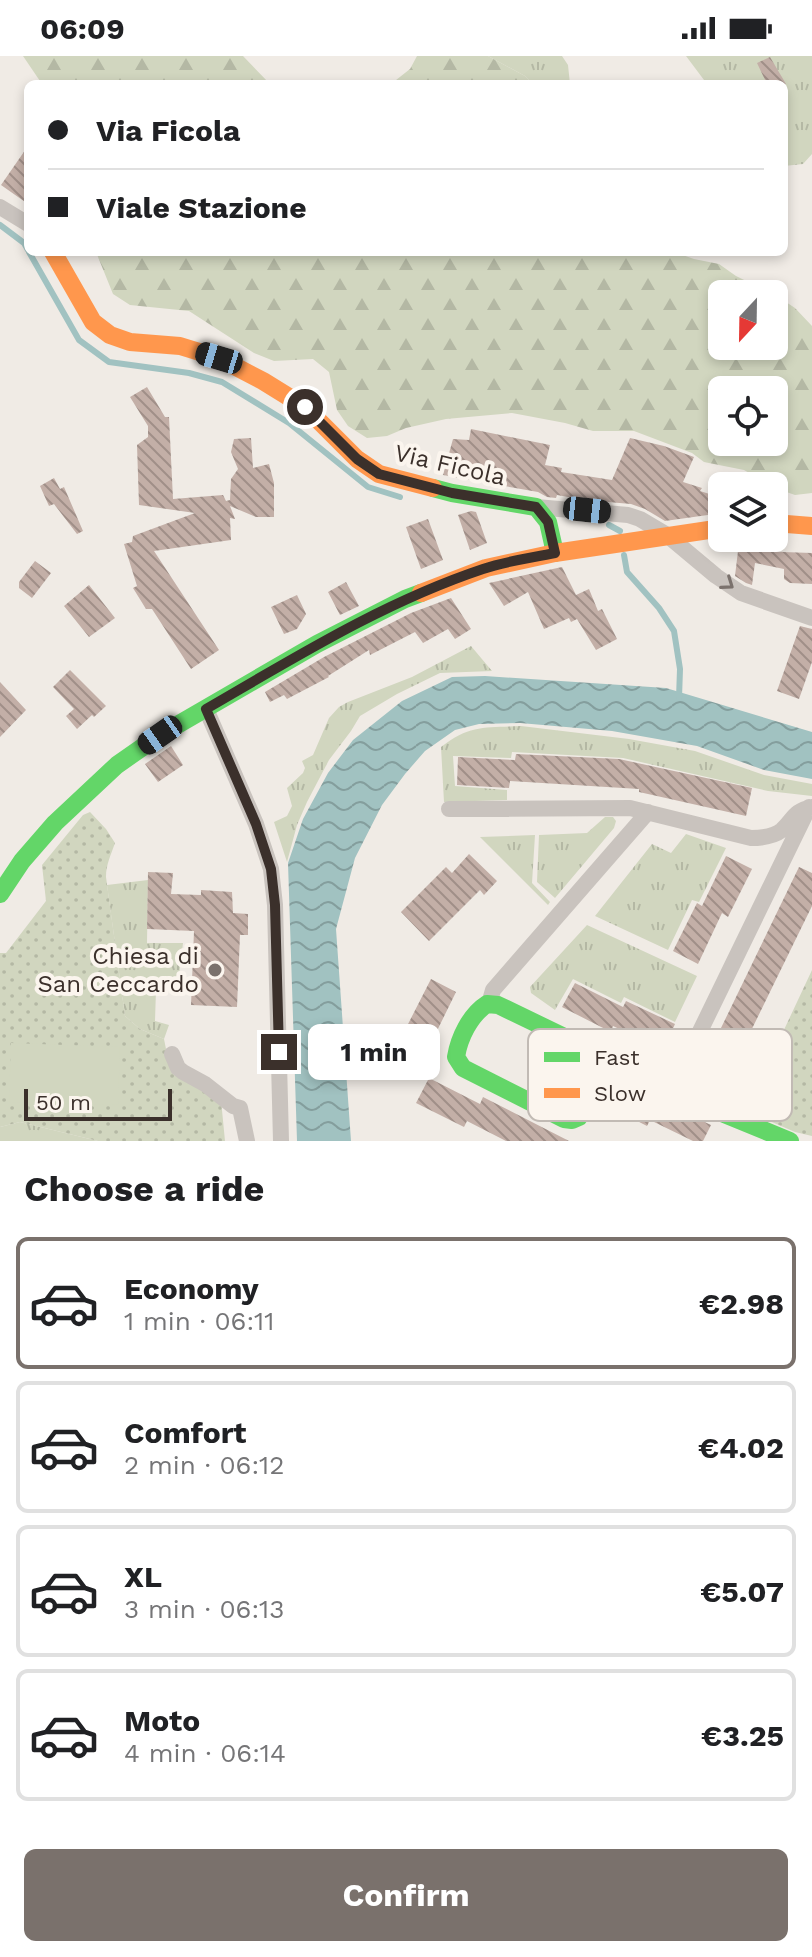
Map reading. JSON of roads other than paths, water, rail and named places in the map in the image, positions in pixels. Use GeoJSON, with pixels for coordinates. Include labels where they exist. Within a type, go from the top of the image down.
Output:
{"type":"FeatureCollection","features":[{"type":"Feature","properties":{"kind":"street"},"geometry":{"type":"LineString","coordinates":[[0,207],[24,222]]}},
{"type":"Feature","properties":{"kind":"street","name":"Via Ficola"},"geometry":{"type":"LineString","coordinates":[[55,256],[93,322],[110,335],[130,342],[180,346],[219,358],[305,407],[357,459],[379,474],[452,493],[536,507]]}},
{"type":"Feature","properties":{"kind":"street"},"geometry":{"type":"LineString","coordinates":[[536,507],[628,515],[640,519],[667,535],[741,593],[812,618]]}},
{"type":"Feature","properties":{"kind":"street"},"geometry":{"type":"LineString","coordinates":[[536,507],[548,522],[555,553]]}},
{"type":"Feature","properties":{"kind":"street"},"geometry":{"type":"LineString","coordinates":[[788,524],[812,526]]}},
{"type":"Feature","properties":{"kind":"street"},"geometry":{"type":"LineString","coordinates":[[0,894],[22,861],[55,823],[117,765],[160,735],[317,644],[405,599],[486,568],[555,553],[708,530]]}},
{"type":"Feature","properties":{"kind":"street"},"geometry":{"type":"LineString","coordinates":[[206,709],[256,824],[271,869],[275,905],[281,1141]]}},
{"type":"Feature","properties":{"kind":"street"},"geometry":{"type":"LineString","coordinates":[[449,809],[630,808],[751,838],[766,838],[781,831],[796,812],[810,807]]}},
{"type":"Feature","properties":{"kind":"street"},"geometry":{"type":"LineString","coordinates":[[701,1029],[810,807]]}},
{"type":"Feature","properties":{"kind":"street"},"geometry":{"type":"LineString","coordinates":[[489,1004],[493,990],[648,812]]}},
{"type":"Feature","properties":{"kind":"street"},"geometry":{"type":"LineString","coordinates":[[528,1101],[463,1068],[457,1062],[458,1046],[476,1013],[489,1004],[498,1005],[548,1029]]}},
{"type":"Feature","properties":{"kind":"street"},"geometry":{"type":"LineString","coordinates":[[172,1054],[183,1072],[240,1108],[247,1141]]}},
{"type":"Feature","properties":{"kind":"street"},"geometry":{"type":"LineString","coordinates":[[739,1121],[790,1141]]}},
{"type":"Feature","properties":{"kind":"water"},"geometry":{"type":"Polygon","coordinates":[[[485,676],[666,688],[812,732],[812,779],[764,770],[697,746],[612,731],[520,723],[479,724],[455,730],[425,751],[382,805],[355,858],[336,929],[351,1141],[297,1141],[288,863],[303,819],[328,773],[353,740],[402,701],[452,677],[485,676]]]}},
{"type":"Feature","properties":{"kind":"waterway"},"geometry":{"type":"LineString","coordinates":[[0,225],[24,243]]}},
{"type":"Feature","properties":{"kind":"waterway"},"geometry":{"type":"LineString","coordinates":[[31,256],[79,340],[109,362],[189,373],[222,382],[289,423],[368,487],[400,497]]}},
{"type":"Feature","properties":{"kind":"waterway"},"geometry":{"type":"LineString","coordinates":[[609,525],[620,531]]}},
{"type":"Feature","properties":{"kind":"waterway"},"geometry":{"type":"LineString","coordinates":[[624,555],[627,572],[659,608],[674,631],[680,669],[679,698]]}},
{"type":"Feature","properties":{"kind":"place","name":"Chiesa di San Ceccardo"},"geometry":{"type":"Point","coordinates":[215,970]}}]}
